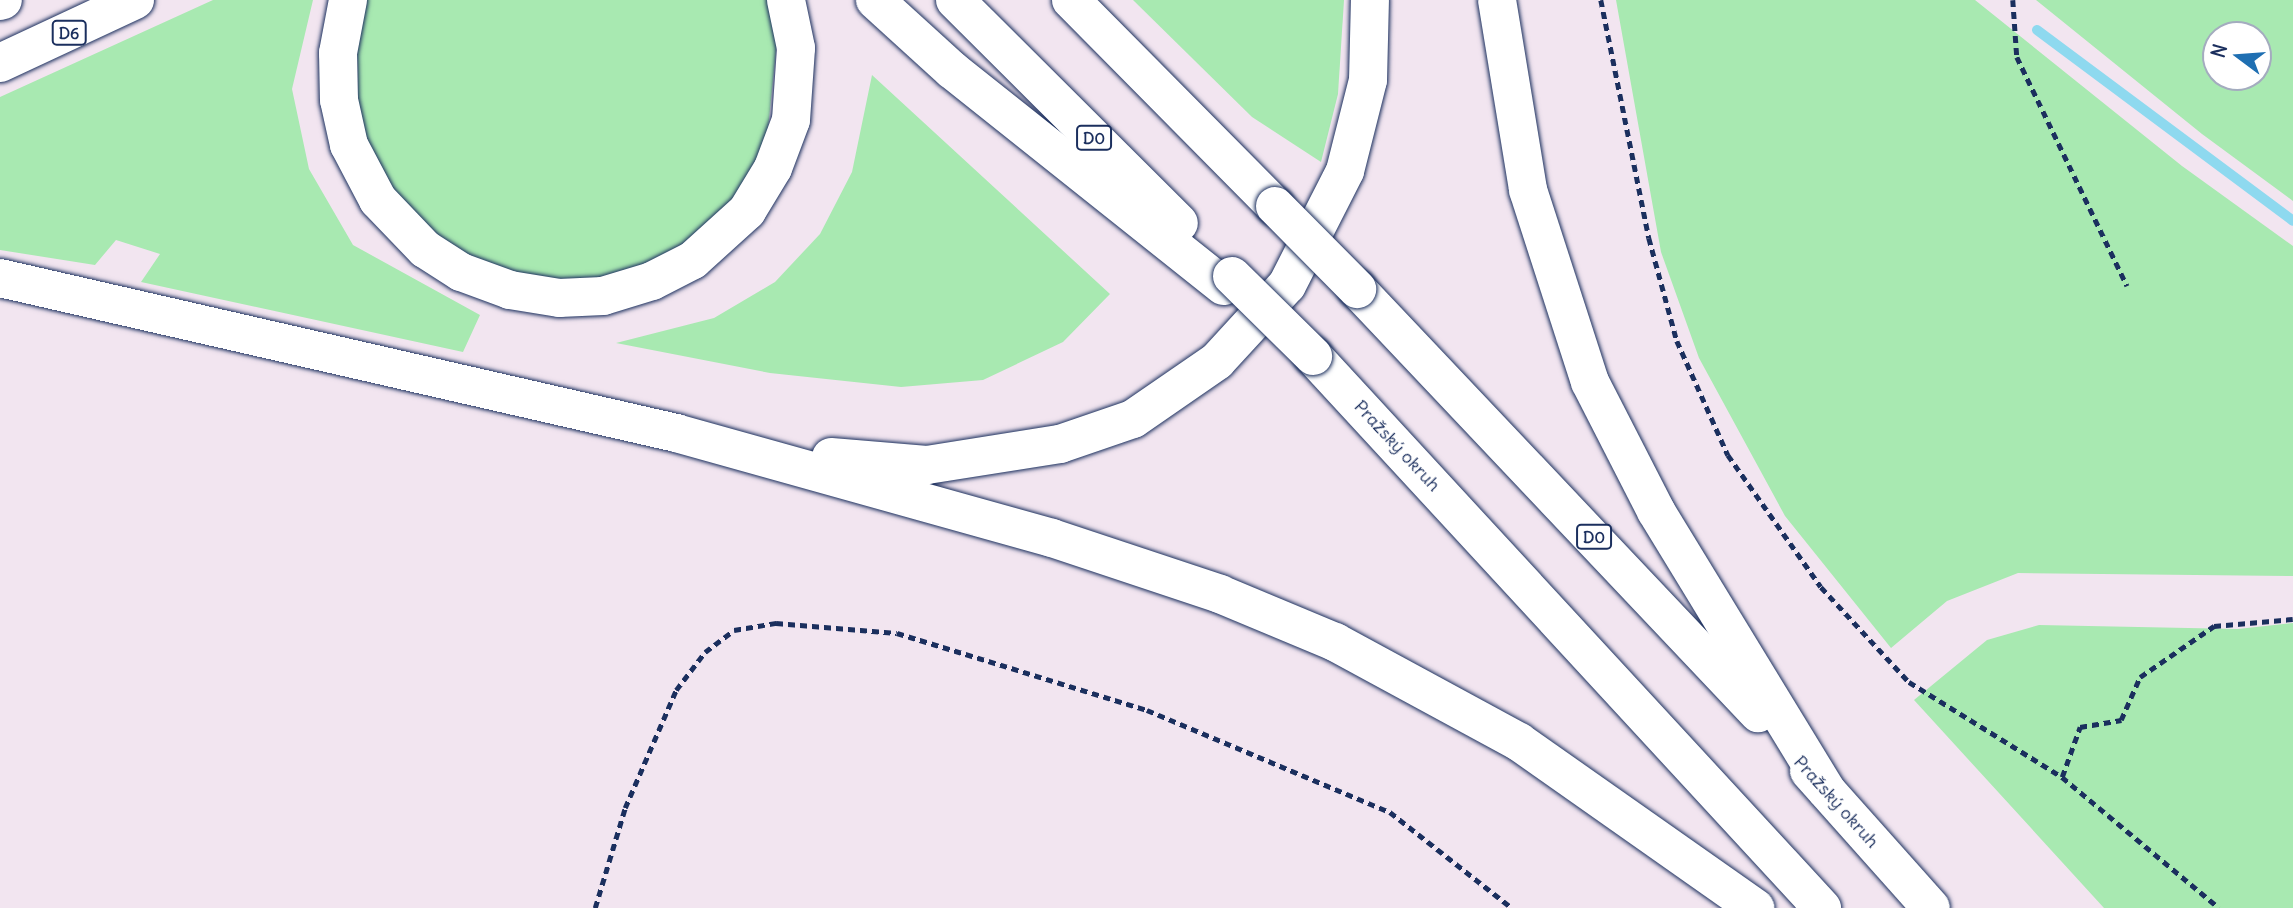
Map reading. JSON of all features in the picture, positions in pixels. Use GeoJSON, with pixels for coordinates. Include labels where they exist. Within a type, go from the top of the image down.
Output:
{"type":"FeatureCollection","features":[{"type":"Feature","properties":{"kind":"highway","name":"D6"},"geometry":{"type":"LineString","coordinates":[[0,63],[135,0]]}},
{"type":"Feature","properties":{"kind":"highway"},"geometry":{"type":"LineString","coordinates":[[348,0],[338,53],[339,100],[349,145],[378,200],[425,249],[461,272],[510,290],[559,298],[603,296],[652,281],[693,260],[747,211],[774,168],[791,120],[796,61],[786,0]]}},
{"type":"Feature","properties":{"kind":"highway"},"geometry":{"type":"LineString","coordinates":[[875,0],[952,70],[1228,281]]}},
{"type":"Feature","properties":{"kind":"highway","name":"Pražský okruh"},"geometry":{"type":"LineString","coordinates":[[955,0],[1228,281],[1313,356],[1822,908]]}},
{"type":"Feature","properties":{"kind":"highway","name":"Pražský okruh"},"geometry":{"type":"LineString","coordinates":[[1071,0],[1357,289],[1707,655],[1931,908]]}},
{"type":"Feature","properties":{"kind":"highway"},"geometry":{"type":"LineString","coordinates":[[676,433],[927,466],[1060,444],[1133,419],[1161,402],[1247,332],[1307,254],[1360,124],[1370,0]]}},
{"type":"Feature","properties":{"kind":"highway"},"geometry":{"type":"LineString","coordinates":[[1497,0],[1528,190],[1590,382],[1656,511],[1826,790]]}},
{"type":"Feature","properties":{"kind":"highway"},"geometry":{"type":"LineString","coordinates":[[0,278],[676,433],[1120,559],[1311,631],[1552,762],[1755,908]]}},
{"type":"Feature","properties":{"kind":"path"},"geometry":{"type":"LineString","coordinates":[[1601,0],[1674,328],[1728,454],[1821,587],[1909,682],[2062,777],[2219,908]]}},
{"type":"Feature","properties":{"kind":"path"},"geometry":{"type":"LineString","coordinates":[[2013,0],[2017,57],[2127,286]]}},
{"type":"Feature","properties":{"kind":"path"},"geometry":{"type":"LineString","coordinates":[[2062,777],[2080,727],[2121,720],[2140,677],[2214,626],[2293,619]]}},
{"type":"Feature","properties":{"kind":"path"},"geometry":{"type":"LineString","coordinates":[[595,908],[625,808],[676,690],[705,652],[734,629],[776,623],[897,633],[1147,710],[1390,812],[1513,908]]}},
{"type":"Feature","properties":{"kind":"green space"},"geometry":{"type":"Polygon","coordinates":[[[213,0],[313,0],[292,89],[309,169],[353,245],[480,315],[463,352],[141,282],[160,254],[116,240],[95,265],[0,250],[0,97],[213,0]]]}},
{"type":"Feature","properties":{"kind":"green space"},"geometry":{"type":"Polygon","coordinates":[[[366,0],[768,0],[777,41],[767,139],[737,195],[693,238],[642,267],[587,281],[531,280],[453,249],[391,190],[365,139],[358,107],[357,40],[366,0]]]}},
{"type":"Feature","properties":{"kind":"green space"},"geometry":{"type":"Polygon","coordinates":[[[1133,0],[1344,0],[1338,94],[1321,162],[1252,117],[1133,0]]]}},
{"type":"Feature","properties":{"kind":"green space"},"geometry":{"type":"Polygon","coordinates":[[[1616,0],[1975,0],[2182,166],[2293,246],[2293,576],[2018,573],[1947,601],[1891,648],[1785,516],[1699,358],[1661,252],[1616,0]]]}},
{"type":"Feature","properties":{"kind":"green space"},"geometry":{"type":"Polygon","coordinates":[[[2036,0],[2293,0],[2293,201],[2202,134],[2036,0]]]}},
{"type":"Feature","properties":{"kind":"green space"},"geometry":{"type":"Polygon","coordinates":[[[872,75],[1110,294],[1063,342],[983,380],[901,387],[770,373],[616,343],[714,318],[775,282],[820,234],[852,172],[872,75]]]}},
{"type":"Feature","properties":{"kind":"green space"},"geometry":{"type":"Polygon","coordinates":[[[2293,623],[2293,908],[2104,908],[1914,700],[1987,640],[2039,625],[2238,629],[2293,623]]]}},
{"type":"Feature","properties":{"kind":"waterway"},"geometry":{"type":"LineString","coordinates":[[2037,30],[2293,221]]}}]}
